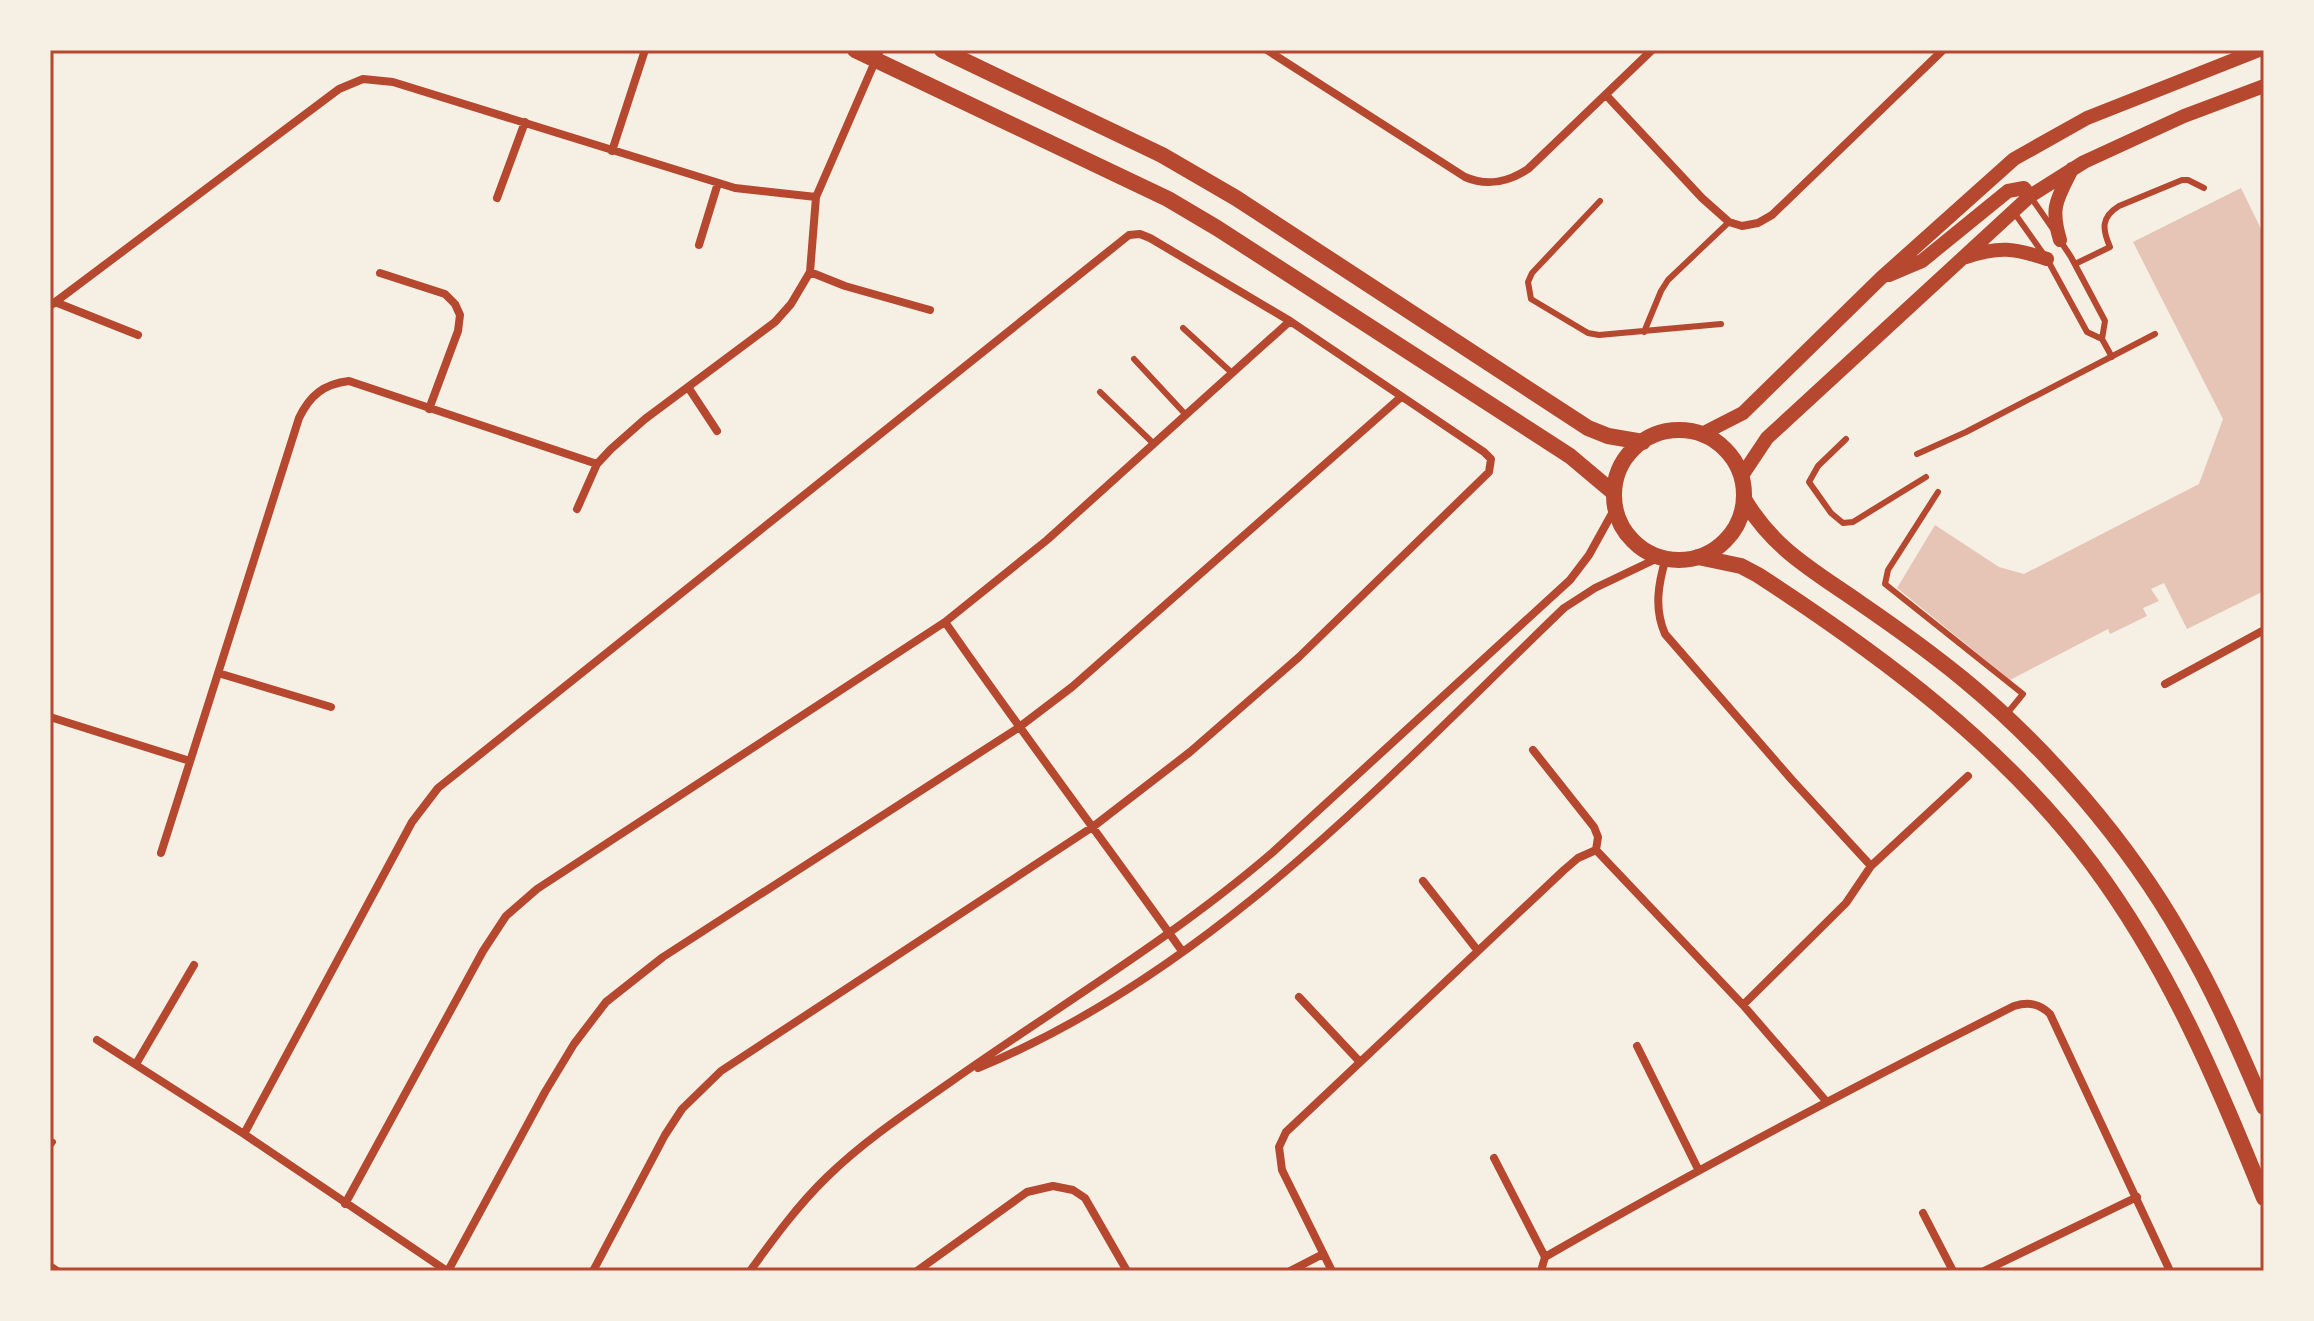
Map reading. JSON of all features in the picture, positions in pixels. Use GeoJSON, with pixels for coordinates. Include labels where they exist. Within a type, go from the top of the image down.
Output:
{"type":"FeatureCollection","features":[{"type":"Feature","properties":{"kind":"main road"},"geometry":{"type":"LineString","coordinates":[[855,50],[877,55],[1168,199],[1217,228],[1570,456],[1615,501]]}},
{"type":"Feature","properties":{"kind":"main road"},"geometry":{"type":"LineString","coordinates":[[942,50],[1162,155],[1236,198],[1588,428],[1608,436],[1643,442]]}},
{"type":"Feature","properties":{"kind":"main road"},"geometry":{"type":"LineString","coordinates":[[1698,557],[1717,548],[1732,533],[1739,520],[1744,499],[1741,477],[1725,449],[1702,434],[1672,431],[1643,442],[1620,467],[1615,501],[1622,526],[1633,541],[1663,558],[1698,557],[1741,566],[1758,575],[1871,652],[1986,746],[2090,862],[2148,948],[2207,1061],[2264,1198]]}},
{"type":"Feature","properties":{"kind":"main road"},"geometry":{"type":"LineString","coordinates":[[1744,499],[1757,522],[1781,547],[1908,636],[2005,716],[2111,833],[2149,884],[2201,971],[2264,1107]]}},
{"type":"Feature","properties":{"kind":"street"},"geometry":{"type":"LineString","coordinates":[[612,151],[645,50]]}},
{"type":"Feature","properties":{"kind":"street"},"geometry":{"type":"LineString","coordinates":[[1267,50],[1475,181],[1502,182],[1528,169],[1652,50]]}},
{"type":"Feature","properties":{"kind":"street"},"geometry":{"type":"LineString","coordinates":[[1606,95],[1702,198],[1729,222],[1742,226],[1758,223],[1772,215],[1943,50]]}},
{"type":"Feature","properties":{"kind":"street"},"geometry":{"type":"LineString","coordinates":[[1702,434],[1743,413],[1881,278],[1992,176],[2042,141],[2131,99],[2259,50]]}},
{"type":"Feature","properties":{"kind":"street"},"geometry":{"type":"LineString","coordinates":[[577,509],[597,464],[645,419],[775,322],[791,304],[810,272],[816,197],[877,55]]}},
{"type":"Feature","properties":{"kind":"street"},"geometry":{"type":"LineString","coordinates":[[53,304],[313,108],[351,83],[363,79],[393,82],[718,183],[766,193],[816,197]]}},
{"type":"Feature","properties":{"kind":"street"},"geometry":{"type":"LineString","coordinates":[[1741,477],[1767,438],[2030,196],[2073,169],[2184,116],[2264,86]]}},
{"type":"Feature","properties":{"kind":"street"},"geometry":{"type":"LineString","coordinates":[[497,198],[525,122]]}},
{"type":"Feature","properties":{"kind":"street"},"geometry":{"type":"LineString","coordinates":[[2060,240],[2053,216],[2055,203],[2073,169]]}},
{"type":"Feature","properties":{"kind":"street"},"geometry":{"type":"LineString","coordinates":[[699,245],[718,183]]}},
{"type":"Feature","properties":{"kind":"street"},"geometry":{"type":"LineString","coordinates":[[1881,278],[1922,261],[2008,191],[2024,188],[2030,196]]}},
{"type":"Feature","properties":{"kind":"street"},"geometry":{"type":"LineString","coordinates":[[244,1134],[412,822],[438,788],[1129,235],[1140,234],[1290,321],[1491,459],[1489,472],[1299,657],[1190,752],[1094,826],[721,1071],[699,1090],[665,1135],[593,1271]]}},
{"type":"Feature","properties":{"kind":"street"},"geometry":{"type":"LineString","coordinates":[[1959,260],[2005,248],[2047,259]]}},
{"type":"Feature","properties":{"kind":"street"},"geometry":{"type":"LineString","coordinates":[[810,272],[845,286],[930,310]]}},
{"type":"Feature","properties":{"kind":"street"},"geometry":{"type":"LineString","coordinates":[[380,273],[445,294],[460,315],[458,331],[429,409]]}},
{"type":"Feature","properties":{"kind":"street"},"geometry":{"type":"LineString","coordinates":[[53,304],[138,335]]}},
{"type":"Feature","properties":{"kind":"street"},"geometry":{"type":"LineString","coordinates":[[345,1204],[489,939],[518,904],[621,833],[945,622],[1047,540],[1290,321]]}},
{"type":"Feature","properties":{"kind":"street"},"geometry":{"type":"LineString","coordinates":[[161,853],[306,403],[318,390],[333,383],[349,381],[597,464]]}},
{"type":"Feature","properties":{"kind":"street"},"geometry":{"type":"LineString","coordinates":[[688,387],[717,431]]}},
{"type":"Feature","properties":{"kind":"street"},"geometry":{"type":"LineString","coordinates":[[97,1040],[244,1134],[447,1271],[545,1092],[574,1044],[606,1002],[663,957],[1018,728],[1084,677],[1401,397]]}},
{"type":"Feature","properties":{"kind":"street"},"geometry":{"type":"LineString","coordinates":[[750,1271],[791,1216],[825,1178],[864,1143],[1170,934],[1228,891],[1273,852],[1570,580],[1589,555],[1615,501]]}},
{"type":"Feature","properties":{"kind":"street"},"geometry":{"type":"LineString","coordinates":[[1663,558],[1659,581],[1659,618],[1665,634],[1871,866]]}},
{"type":"Feature","properties":{"kind":"street"},"geometry":{"type":"LineString","coordinates":[[961,1075],[1041,1041],[1150,977],[1339,823],[1564,608],[1595,588],[1663,558]]}},
{"type":"Feature","properties":{"kind":"street"},"geometry":{"type":"LineString","coordinates":[[945,622],[1018,728],[1094,826],[1182,951]]}},
{"type":"Feature","properties":{"kind":"street"},"geometry":{"type":"LineString","coordinates":[[2165,684],[2264,630]]}},
{"type":"Feature","properties":{"kind":"street"},"geometry":{"type":"LineString","coordinates":[[218,673],[331,707]]}},
{"type":"Feature","properties":{"kind":"street"},"geometry":{"type":"LineString","coordinates":[[50,717],[190,761]]}},
{"type":"Feature","properties":{"kind":"street"},"geometry":{"type":"LineString","coordinates":[[1533,750],[1594,827],[1598,837],[1596,850]]}},
{"type":"Feature","properties":{"kind":"street"},"geometry":{"type":"LineString","coordinates":[[1743,1005],[1846,903],[1871,866],[1968,776]]}},
{"type":"Feature","properties":{"kind":"street"},"geometry":{"type":"LineString","coordinates":[[1332,1271],[1282,1170],[1279,1147],[1286,1132],[1578,858],[1596,850]]}},
{"type":"Feature","properties":{"kind":"street"},"geometry":{"type":"LineString","coordinates":[[1596,850],[1743,1005],[1826,1101]]}},
{"type":"Feature","properties":{"kind":"street"},"geometry":{"type":"LineString","coordinates":[[1423,881],[1478,951]]}},
{"type":"Feature","properties":{"kind":"street"},"geometry":{"type":"LineString","coordinates":[[136,1064],[194,965]]}},
{"type":"Feature","properties":{"kind":"street"},"geometry":{"type":"LineString","coordinates":[[1299,997],[1360,1062]]}},
{"type":"Feature","properties":{"kind":"street"},"geometry":{"type":"LineString","coordinates":[[1545,1257],[1698,1169],[1826,1101],[2014,1006],[2036,1004],[2050,1014],[2170,1271]]}},
{"type":"Feature","properties":{"kind":"street"},"geometry":{"type":"LineString","coordinates":[[1637,1046],[1698,1169]]}},
{"type":"Feature","properties":{"kind":"street"},"geometry":{"type":"LineString","coordinates":[[1494,1158],[1545,1257],[1541,1271]]}},
{"type":"Feature","properties":{"kind":"street"},"geometry":{"type":"LineString","coordinates":[[917,1271],[1027,1192],[1053,1186],[1073,1190],[1085,1198],[1127,1271]]}},
{"type":"Feature","properties":{"kind":"street"},"geometry":{"type":"LineString","coordinates":[[1984,1271],[2137,1197]]}},
{"type":"Feature","properties":{"kind":"street"},"geometry":{"type":"LineString","coordinates":[[1923,1213],[1953,1271]]}},
{"type":"Feature","properties":{"kind":"street"},"geometry":{"type":"LineString","coordinates":[[1290,1271],[1323,1254]]}},
{"type":"Feature","properties":{"kind":"lane"},"geometry":{"type":"LineString","coordinates":[[2075,264],[2110,247],[2103,227],[2111,210],[2182,180],[2204,188]]}},
{"type":"Feature","properties":{"kind":"lane"},"geometry":{"type":"LineString","coordinates":[[2030,196],[2075,264],[2105,321],[2102,339]]}},
{"type":"Feature","properties":{"kind":"lane"},"geometry":{"type":"LineString","coordinates":[[1600,201],[1532,273],[1528,282],[1531,299],[1588,333],[1613,335],[1721,324]]}},
{"type":"Feature","properties":{"kind":"lane"},"geometry":{"type":"LineString","coordinates":[[2013,211],[2047,259],[2087,332],[2102,339],[2112,357]]}},
{"type":"Feature","properties":{"kind":"lane"},"geometry":{"type":"LineString","coordinates":[[1644,332],[1668,280],[1729,222]]}},
{"type":"Feature","properties":{"kind":"lane"},"geometry":{"type":"LineString","coordinates":[[1183,328],[1232,373]]}},
{"type":"Feature","properties":{"kind":"lane"},"geometry":{"type":"LineString","coordinates":[[1917,454],[1966,432],[2155,334]]}},
{"type":"Feature","properties":{"kind":"lane"},"geometry":{"type":"LineString","coordinates":[[1134,359],[1186,415]]}},
{"type":"Feature","properties":{"kind":"lane"},"geometry":{"type":"LineString","coordinates":[[1100,392],[1154,444]]}},
{"type":"Feature","properties":{"kind":"lane"},"geometry":{"type":"LineString","coordinates":[[1846,439],[1818,466],[1809,482],[1817,496],[1843,523],[1853,522],[1926,477]]}},
{"type":"Feature","properties":{"kind":"lane"},"geometry":{"type":"LineString","coordinates":[[1938,492],[1888,570],[1885,584],[2023,694],[2005,716]]}},
{"type":"Feature","properties":{"kind":"lane"},"geometry":{"type":"LineString","coordinates":[[50,1265],[59,1271]]}},
{"type":"Feature","properties":{"kind":"building"},"geometry":{"type":"Polygon","coordinates":[[[2241,188],[2264,235],[2264,591],[2187,629],[2164,583],[2151,589],[2159,601],[2143,608],[2147,616],[2110,634],[2108,629],[2010,680],[1897,588],[1935,525],[1999,567],[2024,574],[2199,484],[2223,419],[2133,242],[2241,188]]]}}]}
